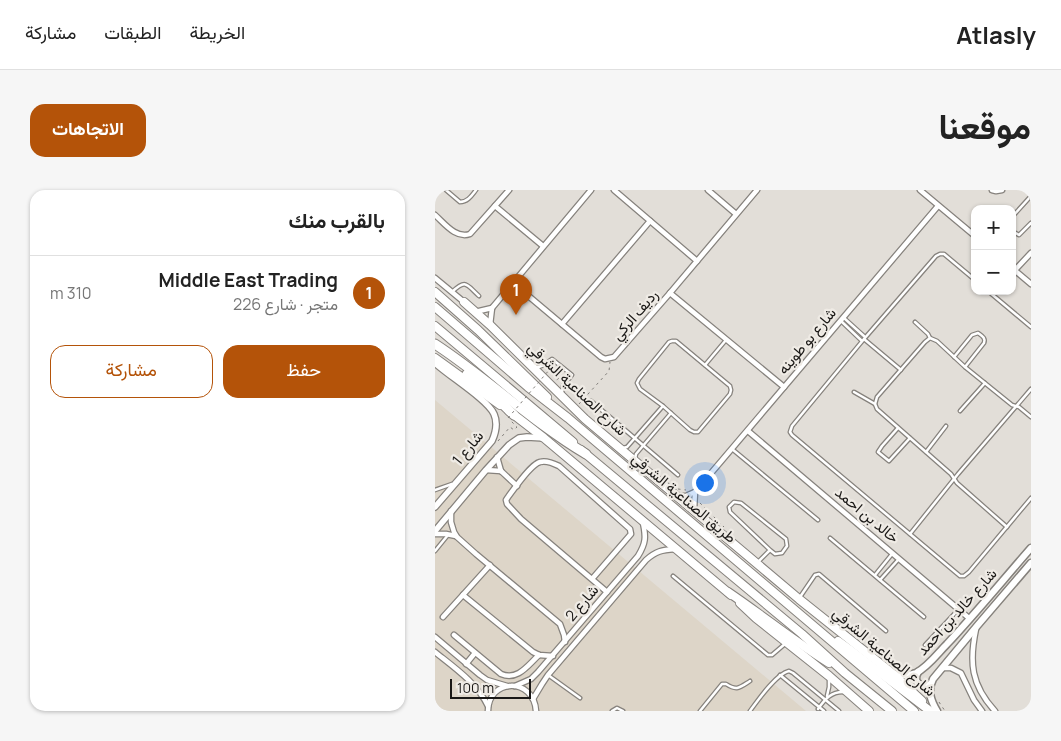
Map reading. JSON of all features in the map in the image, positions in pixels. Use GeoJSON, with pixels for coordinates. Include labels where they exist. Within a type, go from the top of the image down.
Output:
{"type":"FeatureCollection","features":[{"type":"Feature","properties":{"kind":"highway"},"geometry":{"type":"LineString","coordinates":[[435,345],[456,358],[546,428],[586,454]]}},
{"type":"Feature","properties":{"kind":"highway"},"geometry":{"type":"LineString","coordinates":[[435,345],[493,395],[511,417]]}},
{"type":"Feature","properties":{"kind":"main road"},"geometry":{"type":"LineString","coordinates":[[435,292],[478,330],[568,418]]}},
{"type":"Feature","properties":{"kind":"main road","name":"شارع الصناعية الشرقي"},"geometry":{"type":"LineString","coordinates":[[464,302],[574,409],[799,599],[893,674],[931,711]]}},
{"type":"Feature","properties":{"kind":"main road","name":"طريق الصناعية الشرقي"},"geometry":{"type":"LineString","coordinates":[[435,307],[914,711]]}},
{"type":"Feature","properties":{"kind":"main road","name":"طريق الصناعية الشرقي"},"geometry":{"type":"LineString","coordinates":[[435,326],[891,711]]}},
{"type":"Feature","properties":{"kind":"main road"},"geometry":{"type":"LineString","coordinates":[[498,334],[507,358]]}},
{"type":"Feature","properties":{"kind":"main road"},"geometry":{"type":"LineString","coordinates":[[435,358],[489,398],[511,417],[544,438],[869,711]]}},
{"type":"Feature","properties":{"kind":"main road","name":"شارع خالد بن احمد"},"geometry":{"type":"LineString","coordinates":[[893,674],[906,675],[918,672],[927,664],[970,619],[1031,548]]}},
{"type":"Feature","properties":{"kind":"main road","name":"شارع خالد بن احمد"},"geometry":{"type":"LineString","coordinates":[[930,684],[1031,563]]}},
{"type":"Feature","properties":{"kind":"main road"},"geometry":{"type":"LineString","coordinates":[[728,592],[845,673]]}},
{"type":"Feature","properties":{"kind":"main road"},"geometry":{"type":"LineString","coordinates":[[809,622],[849,649],[931,711]]}},
{"type":"Feature","properties":{"kind":"main road"},"geometry":{"type":"LineString","coordinates":[[918,672],[916,676],[918,683],[924,686],[930,684],[930,695],[937,711]]}},
{"type":"Feature","properties":{"kind":"street"},"geometry":{"type":"LineString","coordinates":[[435,216],[454,232],[465,236],[476,229],[509,190]]}},
{"type":"Feature","properties":{"kind":"street"},"geometry":{"type":"LineString","coordinates":[[489,325],[492,308],[591,190]]}},
{"type":"Feature","properties":{"kind":"street"},"geometry":{"type":"LineString","coordinates":[[614,190],[697,261]]}},
{"type":"Feature","properties":{"kind":"street"},"geometry":{"type":"LineString","coordinates":[[708,190],[736,214]]}},
{"type":"Feature","properties":{"kind":"street","name":"رديف الركي"},"geometry":{"type":"LineString","coordinates":[[513,283],[601,357],[610,359],[617,355],[671,293],[757,190]]}},
{"type":"Feature","properties":{"kind":"street"},"geometry":{"type":"LineString","coordinates":[[920,190],[971,233]]}},
{"type":"Feature","properties":{"kind":"street"},"geometry":{"type":"LineString","coordinates":[[992,190],[996,192],[1003,190]]}},
{"type":"Feature","properties":{"kind":"street"},"geometry":{"type":"LineString","coordinates":[[495,206],[543,246]]}},
{"type":"Feature","properties":{"kind":"street","name":"شارع بو طوينه"},"geometry":{"type":"LineString","coordinates":[[695,492],[938,206]]}},
{"type":"Feature","properties":{"kind":"street"},"geometry":{"type":"LineString","coordinates":[[562,324],[650,220]]}},
{"type":"Feature","properties":{"kind":"street"},"geometry":{"type":"LineString","coordinates":[[1016,267],[1031,253]]}},
{"type":"Feature","properties":{"kind":"street"},"geometry":{"type":"LineString","coordinates":[[1016,271],[1031,284]]}},
{"type":"Feature","properties":{"kind":"street","name":"شارع الصناعية الشرقي"},"geometry":{"type":"LineString","coordinates":[[435,278],[464,302]]}},
{"type":"Feature","properties":{"kind":"street"},"geometry":{"type":"LineString","coordinates":[[671,293],[785,387]]}},
{"type":"Feature","properties":{"kind":"street"},"geometry":{"type":"LineString","coordinates":[[475,312],[492,308]]}},
{"type":"Feature","properties":{"kind":"street","name":"شارع 1"},"geometry":{"type":"LineString","coordinates":[[435,363],[491,409],[497,424],[492,441],[435,507]]}},
{"type":"Feature","properties":{"kind":"street","name":"خالد بن احمد"},"geometry":{"type":"LineString","coordinates":[[748,430],[970,619]]}},
{"type":"Feature","properties":{"kind":"street","name":"شارع 1"},"geometry":{"type":"LineString","coordinates":[[435,533],[451,511],[509,445],[519,438],[544,438]]}},
{"type":"Feature","properties":{"kind":"street","name":"شارع 1"},"geometry":{"type":"LineString","coordinates":[[486,470],[501,471],[497,457]]}},
{"type":"Feature","properties":{"kind":"street"},"geometry":{"type":"LineString","coordinates":[[592,579],[631,534],[629,529],[559,466],[552,462],[540,462],[533,465],[507,498],[507,504],[521,519],[607,592]]}},
{"type":"Feature","properties":{"kind":"street"},"geometry":{"type":"LineString","coordinates":[[501,471],[517,486]]}},
{"type":"Feature","properties":{"kind":"street"},"geometry":{"type":"LineString","coordinates":[[676,496],[686,496],[695,492],[694,510]]}},
{"type":"Feature","properties":{"kind":"street"},"geometry":{"type":"LineString","coordinates":[[451,511],[451,522],[457,537]]}},
{"type":"Feature","properties":{"kind":"street","name":"شارع 2"},"geometry":{"type":"LineString","coordinates":[[515,686],[531,679],[553,656],[642,549],[645,544],[643,522]]}},
{"type":"Feature","properties":{"kind":"street","name":"شارع 1"},"geometry":{"type":"LineString","coordinates":[[435,533],[449,534],[457,537],[560,624],[563,629],[565,642]]}},
{"type":"Feature","properties":{"kind":"street","name":"شارع 2"},"geometry":{"type":"LineString","coordinates":[[533,699],[548,676],[647,560],[654,553],[676,549]]}},
{"type":"Feature","properties":{"kind":"street"},"geometry":{"type":"LineString","coordinates":[[443,617],[490,566]]}},
{"type":"Feature","properties":{"kind":"street"},"geometry":{"type":"LineString","coordinates":[[463,596],[533,652],[539,655],[553,656]]}},
{"type":"Feature","properties":{"kind":"street"},"geometry":{"type":"LineString","coordinates":[[977,626],[972,649],[973,668],[979,690],[995,711]]}},
{"type":"Feature","properties":{"kind":"street"},"geometry":{"type":"LineString","coordinates":[[454,635],[505,676],[520,673],[539,655]]}},
{"type":"Feature","properties":{"kind":"street"},"geometry":{"type":"LineString","coordinates":[[435,637],[487,680],[526,690],[533,699],[536,711]]}},
{"type":"Feature","properties":{"kind":"street"},"geometry":{"type":"LineString","coordinates":[[435,652],[474,684],[484,697],[488,709]]}},
{"type":"Feature","properties":{"kind":"street"},"geometry":{"type":"LineString","coordinates":[[466,664],[475,653]]}},
{"type":"Feature","properties":{"kind":"street"},"geometry":{"type":"LineString","coordinates":[[942,668],[951,668],[961,673],[974,700],[982,711]]}},
{"type":"Feature","properties":{"kind":"street"},"geometry":{"type":"LineString","coordinates":[[488,709],[495,693],[507,686]]}},
{"type":"Feature","properties":{"kind":"lane"},"geometry":{"type":"LineString","coordinates":[[446,190],[460,202],[467,200],[476,190]]}},
{"type":"Feature","properties":{"kind":"lane"},"geometry":{"type":"LineString","coordinates":[[1016,213],[1031,196]]}},
{"type":"Feature","properties":{"kind":"lane"},"geometry":{"type":"LineString","coordinates":[[1016,233],[1019,235],[1031,222]]}},
{"type":"Feature","properties":{"kind":"lane"},"geometry":{"type":"LineString","coordinates":[[971,277],[947,256],[940,254],[936,256],[864,339],[792,426],[790,432],[958,575],[965,576],[1031,498]]}},
{"type":"Feature","properties":{"kind":"lane"},"geometry":{"type":"LineString","coordinates":[[452,292],[461,284],[464,284],[479,296]]}},
{"type":"Feature","properties":{"kind":"lane"},"geometry":{"type":"LineString","coordinates":[[994,295],[1031,328]]}},
{"type":"Feature","properties":{"kind":"lane"},"geometry":{"type":"LineString","coordinates":[[842,319],[901,370]]}},
{"type":"Feature","properties":{"kind":"lane"},"geometry":{"type":"LineString","coordinates":[[915,322],[927,332],[930,338],[937,341],[965,367],[1012,405],[1017,406],[1031,417]]}},
{"type":"Feature","properties":{"kind":"lane"},"geometry":{"type":"LineString","coordinates":[[954,357],[972,334],[978,333],[983,336],[984,343],[965,367]]}},
{"type":"Feature","properties":{"kind":"lane"},"geometry":{"type":"LineString","coordinates":[[875,404],[877,397],[930,338]]}},
{"type":"Feature","properties":{"kind":"lane"},"geometry":{"type":"LineString","coordinates":[[705,365],[727,339]]}},
{"type":"Feature","properties":{"kind":"lane"},"geometry":{"type":"LineString","coordinates":[[676,341],[705,365],[730,386],[731,394],[698,432],[690,430],[639,388],[637,383],[669,342],[676,341]]}},
{"type":"Feature","properties":{"kind":"lane"},"geometry":{"type":"LineString","coordinates":[[534,368],[544,365],[552,358],[572,375],[563,386],[561,396]]}},
{"type":"Feature","properties":{"kind":"lane"},"geometry":{"type":"LineString","coordinates":[[960,412],[985,383]]}},
{"type":"Feature","properties":{"kind":"lane"},"geometry":{"type":"LineString","coordinates":[[910,534],[1031,388]]}},
{"type":"Feature","properties":{"kind":"lane"},"geometry":{"type":"LineString","coordinates":[[854,392],[875,404],[877,409],[951,474],[957,483],[1007,527]]}},
{"type":"Feature","properties":{"kind":"lane"},"geometry":{"type":"LineString","coordinates":[[591,401],[678,475]]}},
{"type":"Feature","properties":{"kind":"lane"},"geometry":{"type":"LineString","coordinates":[[620,448],[627,447],[663,406]]}},
{"type":"Feature","properties":{"kind":"lane"},"geometry":{"type":"LineString","coordinates":[[635,460],[636,454],[671,413]]}},
{"type":"Feature","properties":{"kind":"lane"},"geometry":{"type":"LineString","coordinates":[[926,452],[946,426]]}},
{"type":"Feature","properties":{"kind":"lane"},"geometry":{"type":"LineString","coordinates":[[898,428],[878,452],[889,461],[910,438]]}},
{"type":"Feature","properties":{"kind":"lane"},"geometry":{"type":"LineString","coordinates":[[732,449],[818,520]]}},
{"type":"Feature","properties":{"kind":"lane"},"geometry":{"type":"LineString","coordinates":[[435,490],[455,483]]}},
{"type":"Feature","properties":{"kind":"lane"},"geometry":{"type":"LineString","coordinates":[[734,502],[741,503],[786,539],[787,546],[782,553],[775,554],[769,550],[730,512],[729,507],[734,502]]}},
{"type":"Feature","properties":{"kind":"lane"},"geometry":{"type":"LineString","coordinates":[[435,551],[449,534]]}},
{"type":"Feature","properties":{"kind":"lane"},"geometry":{"type":"LineString","coordinates":[[830,538],[924,617]]}},
{"type":"Feature","properties":{"kind":"lane"},"geometry":{"type":"LineString","coordinates":[[757,564],[769,550]]}},
{"type":"Feature","properties":{"kind":"lane"},"geometry":{"type":"LineString","coordinates":[[875,575],[893,553]]}},
{"type":"Feature","properties":{"kind":"lane"},"geometry":{"type":"LineString","coordinates":[[880,580],[899,558]]}},
{"type":"Feature","properties":{"kind":"lane"},"geometry":{"type":"LineString","coordinates":[[799,599],[815,575],[819,574],[886,631]]}},
{"type":"Feature","properties":{"kind":"lane"},"geometry":{"type":"LineString","coordinates":[[673,576],[768,655],[773,655],[787,642]]}},
{"type":"Feature","properties":{"kind":"lane"},"geometry":{"type":"LineString","coordinates":[[925,645],[959,609]]}},
{"type":"Feature","properties":{"kind":"lane"},"geometry":{"type":"LineString","coordinates":[[750,711],[780,676],[789,670],[826,698],[839,711]]}},
{"type":"Feature","properties":{"kind":"lane"},"geometry":{"type":"LineString","coordinates":[[548,676],[580,698]]}},
{"type":"Feature","properties":{"kind":"lane"},"geometry":{"type":"LineString","coordinates":[[780,676],[818,708],[825,711]]}},
{"type":"Feature","properties":{"kind":"lane"},"geometry":{"type":"LineString","coordinates":[[826,698],[829,676]]}},
{"type":"Feature","properties":{"kind":"lane"},"geometry":{"type":"LineString","coordinates":[[700,711],[722,684],[736,689],[750,681]]}},
{"type":"Feature","properties":{"kind":"lane"},"geometry":{"type":"LineString","coordinates":[[818,708],[826,698],[835,692],[847,692]]}},
{"type":"Feature","properties":{"kind":"lane"},"geometry":{"type":"LineString","coordinates":[[612,711],[617,708],[623,711]]}},
{"type":"Feature","properties":{"kind":"path"},"geometry":{"type":"LineString","coordinates":[[574,409],[609,371],[610,359]]}},
{"type":"Feature","properties":{"kind":"path"},"geometry":{"type":"LineString","coordinates":[[492,441],[497,444],[510,427],[514,430],[517,427],[511,417],[550,369],[559,378],[556,382]]}},
{"type":"Feature","properties":{"kind":"path"},"geometry":{"type":"LineString","coordinates":[[543,370],[549,376]]}},
{"type":"Feature","properties":{"kind":"shaded area"},"geometry":{"type":"Polygon","coordinates":[[[435,400],[806,711],[435,711],[435,400]]]}},
{"type":"Feature","properties":{"kind":"place","name":"Middle East Trading"},"geometry":{"type":"Point","coordinates":[516,315]}}]}
